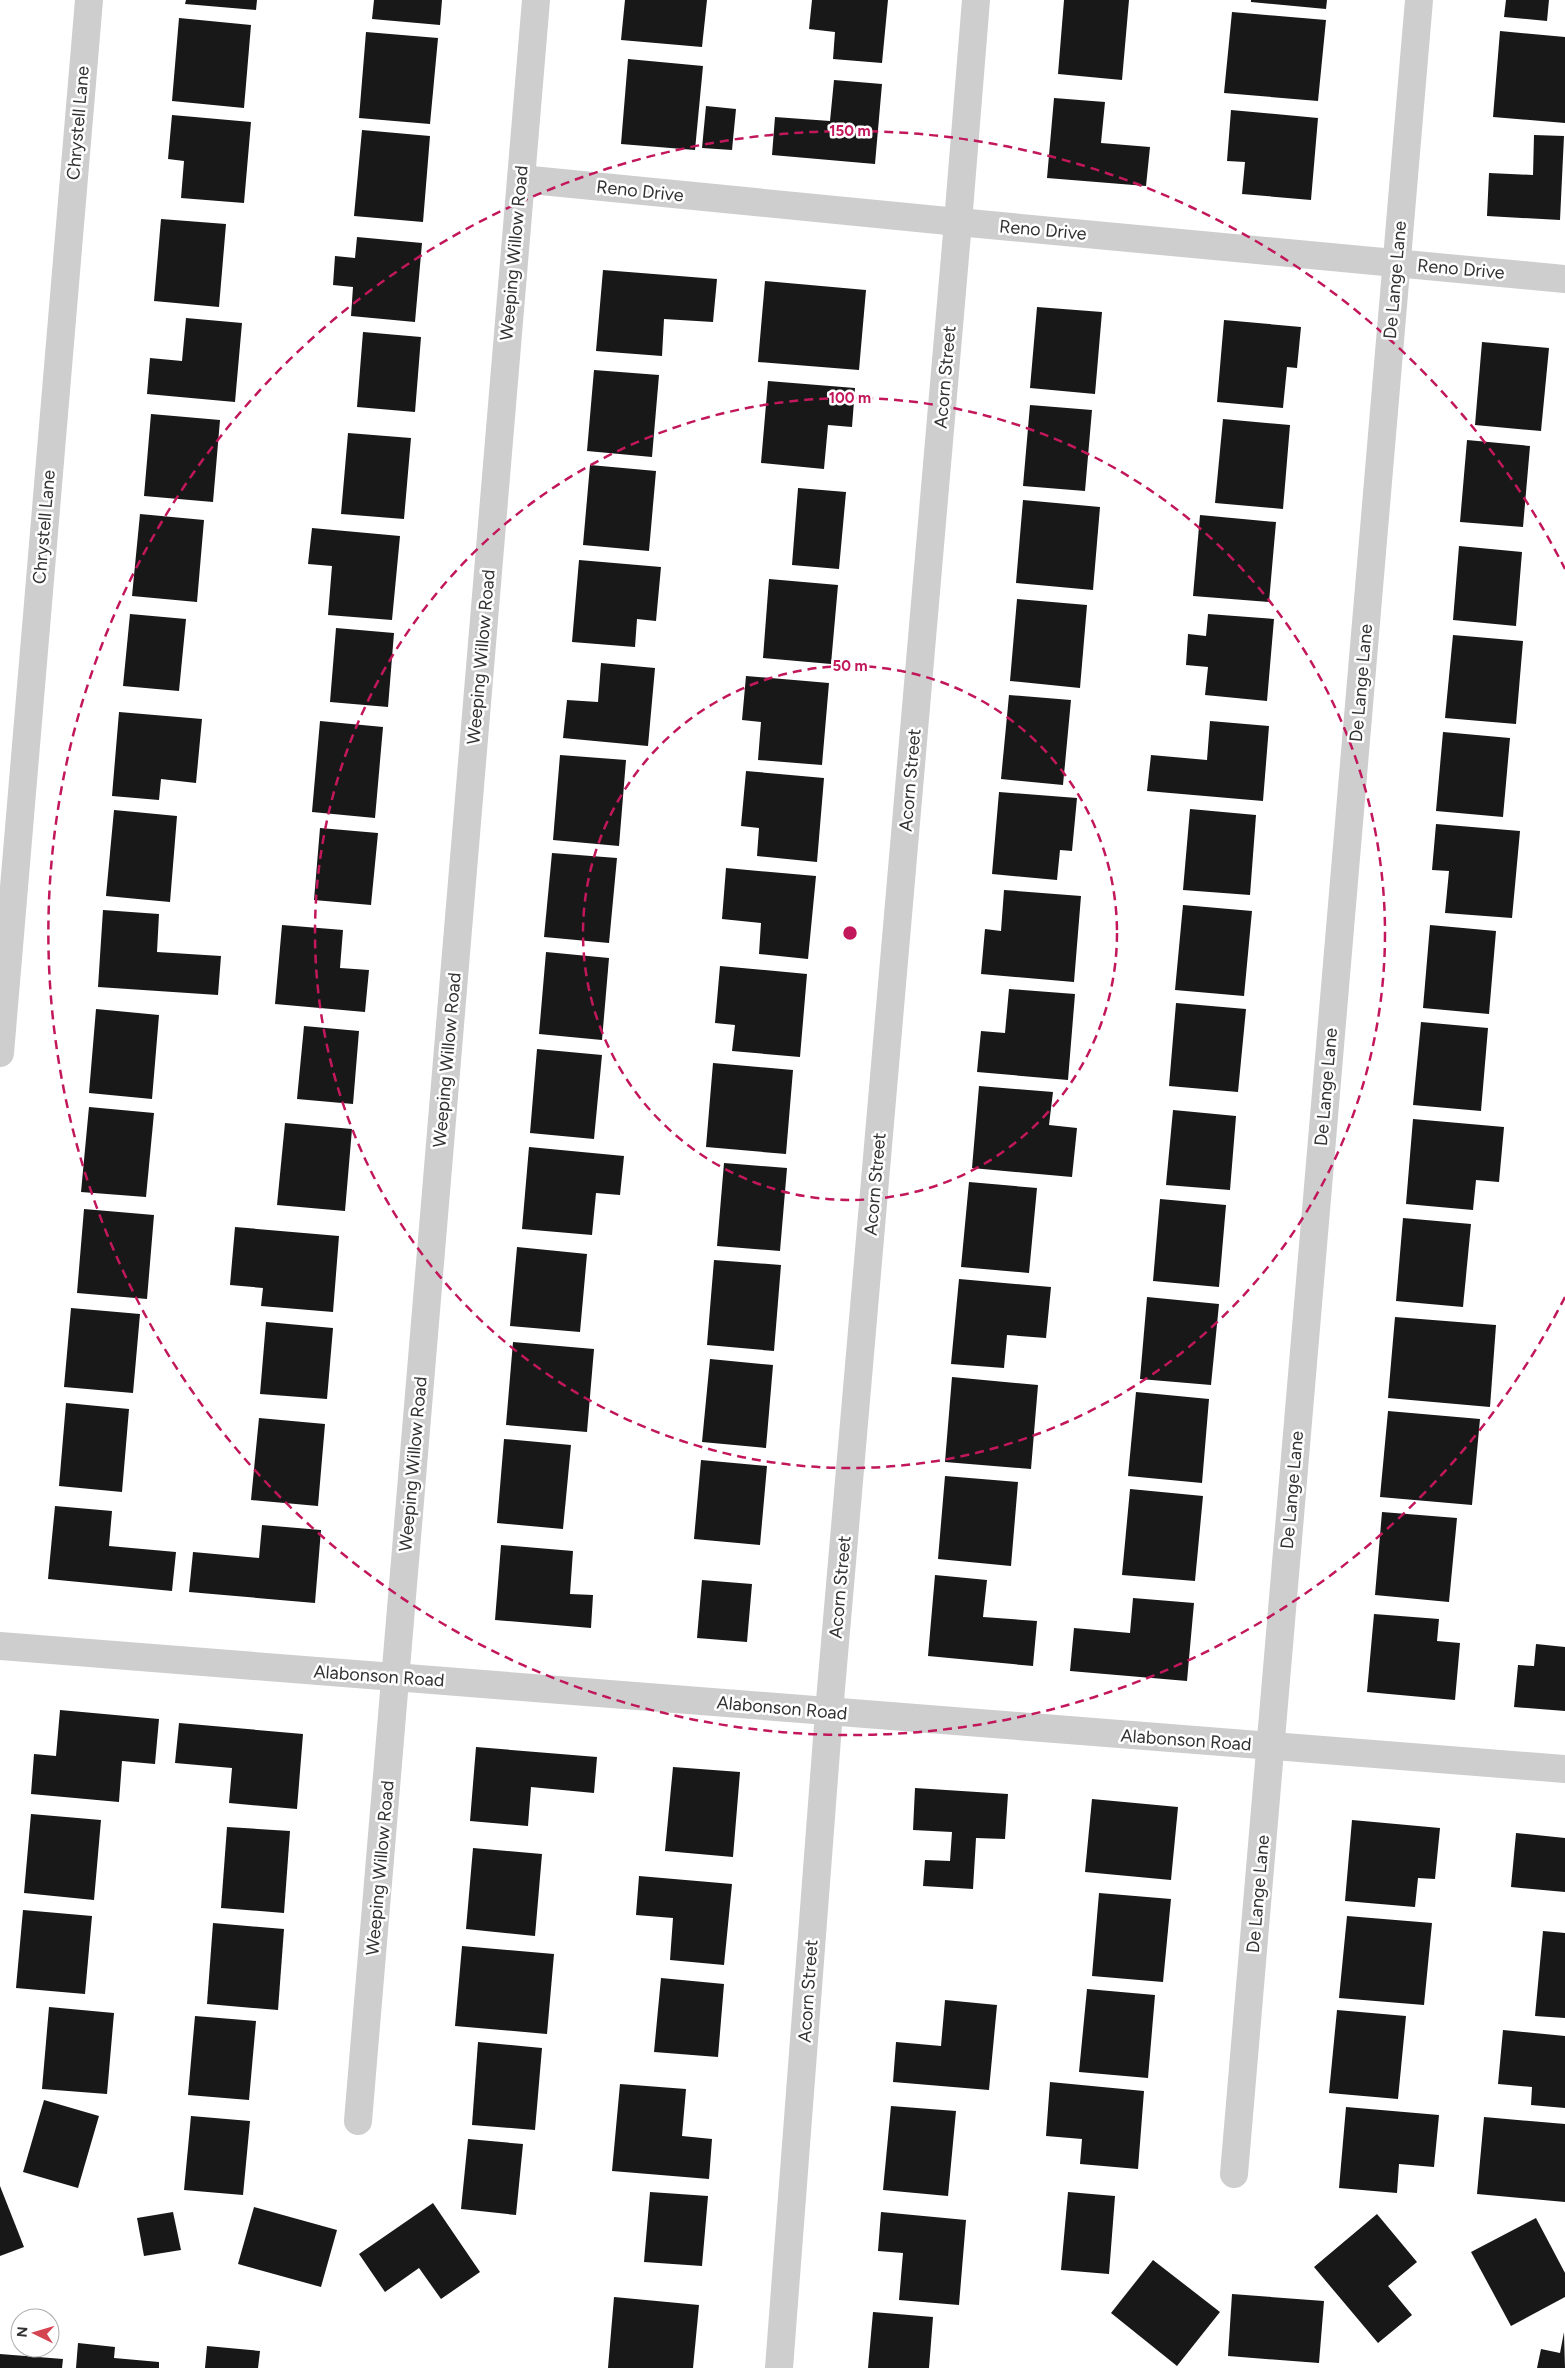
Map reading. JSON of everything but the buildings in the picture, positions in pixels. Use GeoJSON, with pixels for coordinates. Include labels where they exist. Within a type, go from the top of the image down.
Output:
{"type":"FeatureCollection","features":[{"type":"Feature","properties":{"kind":"street","name":"Chrystell Lane"},"geometry":{"type":"LineString","coordinates":[[0,1053],[89,0]]}},
{"type":"Feature","properties":{"kind":"street","name":"Weeping Willow Road"},"geometry":{"type":"LineString","coordinates":[[358,2121],[536,0]]}},
{"type":"Feature","properties":{"kind":"street","name":"Acorn Street"},"geometry":{"type":"LineString","coordinates":[[779,2368],[829,1712],[976,0]]}},
{"type":"Feature","properties":{"kind":"street","name":"De Lange Lane"},"geometry":{"type":"LineString","coordinates":[[1234,2174],[1419,0]]}},
{"type":"Feature","properties":{"kind":"street","name":"Reno Drive"},"geometry":{"type":"LineString","coordinates":[[521,179],[1565,279]]}},
{"type":"Feature","properties":{"kind":"street","name":"Alabonson Road"},"geometry":{"type":"LineString","coordinates":[[0,1646],[1565,1769]]}}]}
